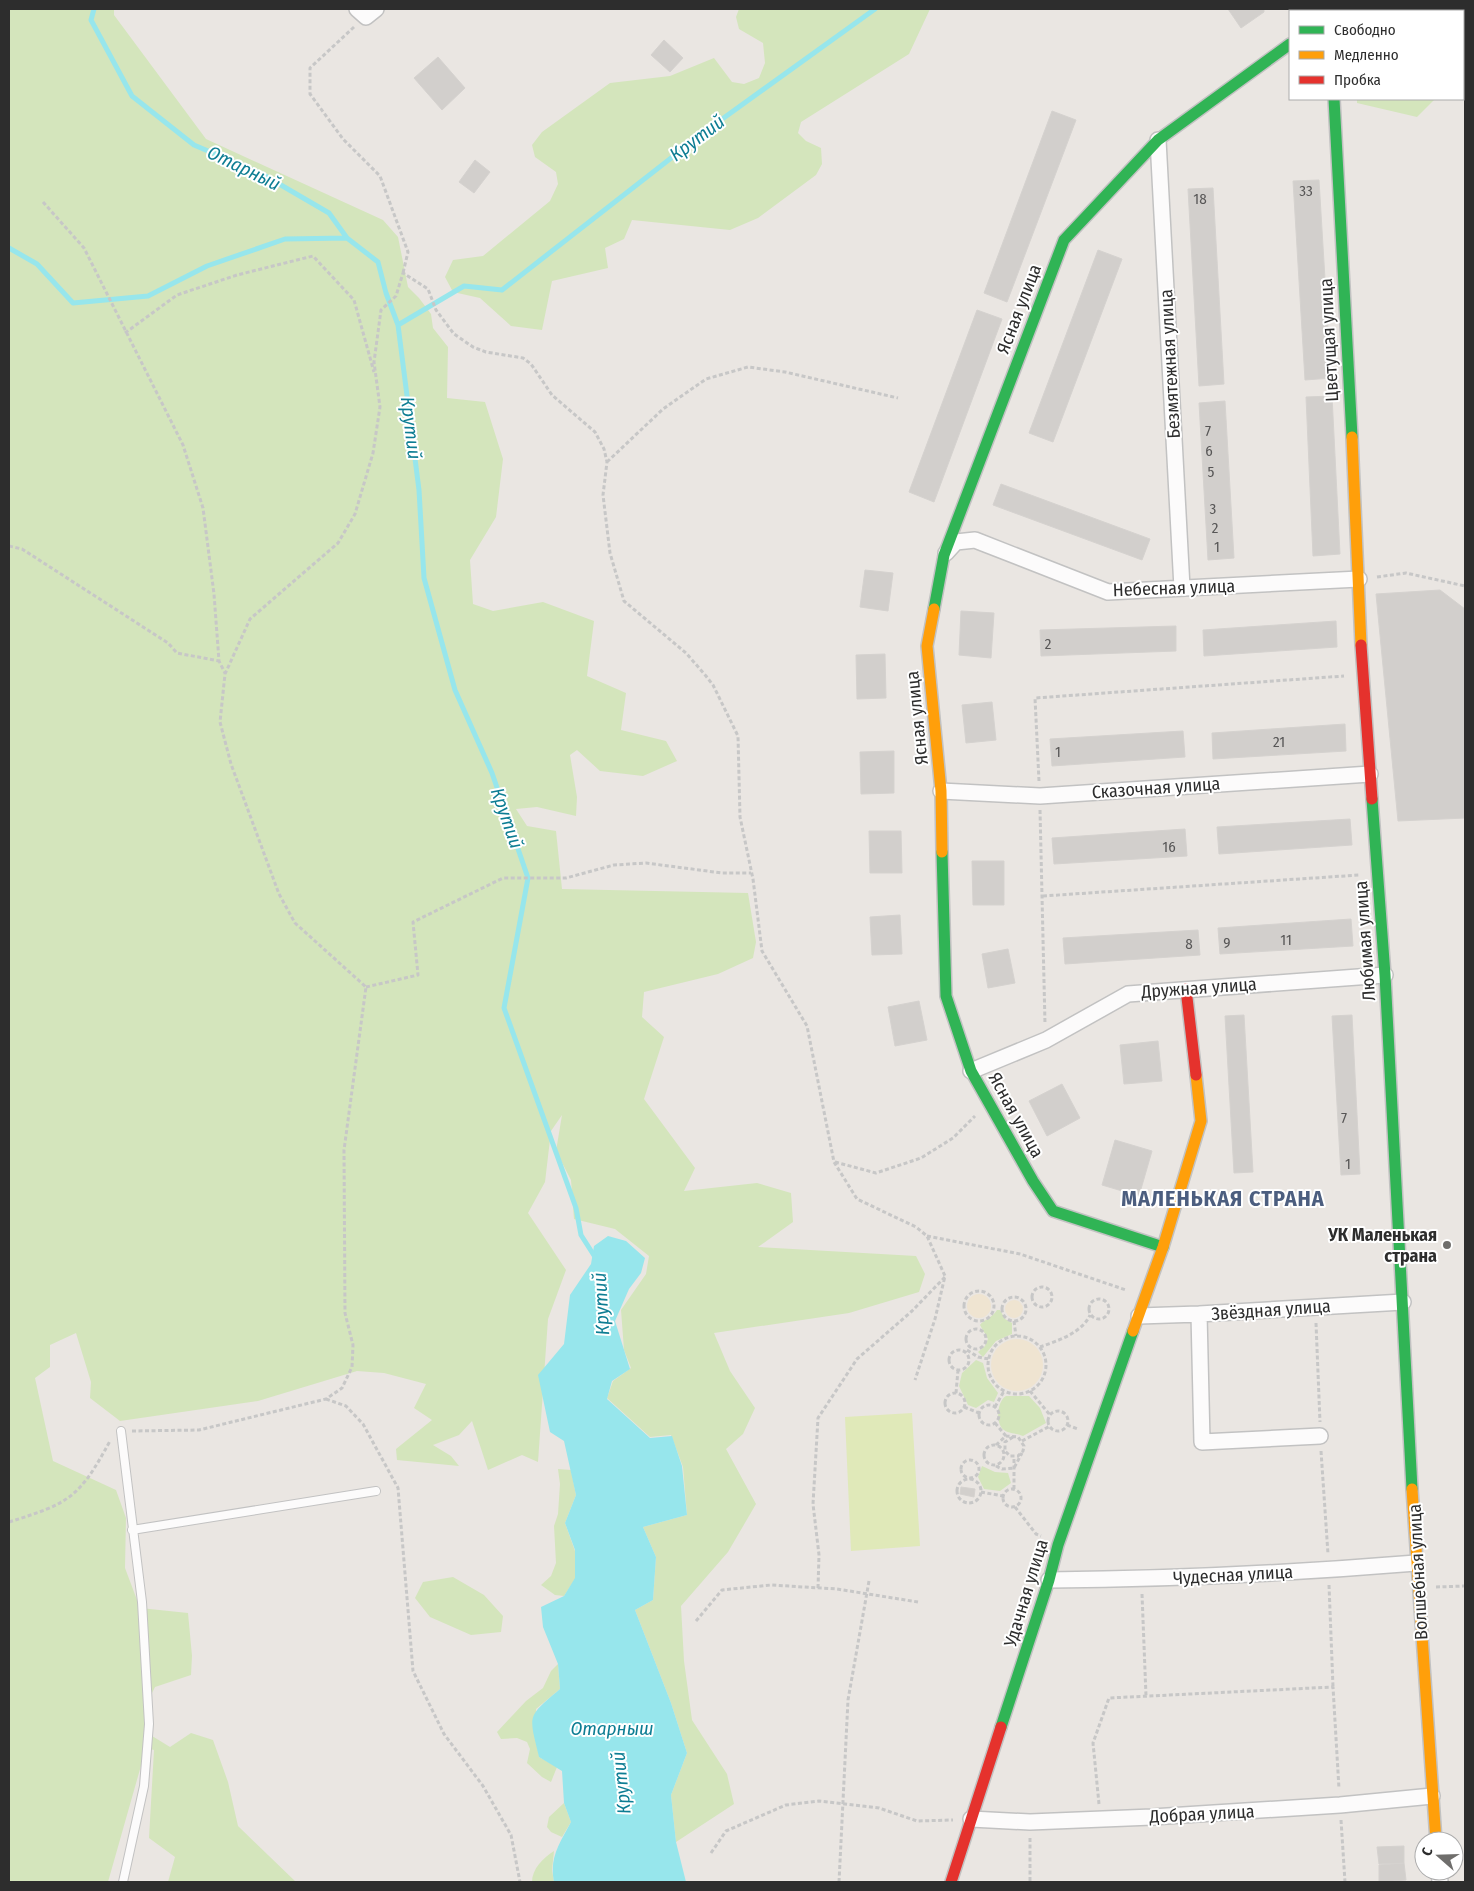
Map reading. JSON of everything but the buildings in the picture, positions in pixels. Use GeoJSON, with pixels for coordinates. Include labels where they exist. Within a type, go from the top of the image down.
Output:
{"type":"FeatureCollection","features":[{"type":"Feature","properties":{"kind":"street","name":"Ясная улица"},"geometry":{"type":"LineString","coordinates":[[1162,1247],[1053,1211],[1033,1181],[972,1071],[946,996],[941,791],[927,646],[944,555],[1064,240],[1158,140],[1289,45]]}},
{"type":"Feature","properties":{"kind":"street","name":"Цветущая улица"},"geometry":{"type":"LineString","coordinates":[[1334,100],[1359,579]]}},
{"type":"Feature","properties":{"kind":"street","name":"Безмятежная улица"},"geometry":{"type":"LineString","coordinates":[[1158,140],[1182,588]]}},
{"type":"Feature","properties":{"kind":"street","name":"Небесная улица"},"geometry":{"type":"LineString","coordinates":[[944,555],[956,542],[975,540],[1108,592],[1359,579]]}},
{"type":"Feature","properties":{"kind":"street","name":"Любимая улица"},"geometry":{"type":"LineString","coordinates":[[1359,579],[1362,675],[1385,974],[1403,1302]]}},
{"type":"Feature","properties":{"kind":"street","name":"Сказочная улица"},"geometry":{"type":"LineString","coordinates":[[941,791],[1040,796],[1370,774]]}},
{"type":"Feature","properties":{"kind":"street","name":"Дружная улица"},"geometry":{"type":"LineString","coordinates":[[972,1071],[1046,1040],[1128,994],[1385,974]]}},
{"type":"Feature","properties":{"kind":"street","name":"Удачная улица"},"geometry":{"type":"LineString","coordinates":[[951,1882],[1050,1580],[1058,1545],[1139,1316],[1201,1122],[1186,989]]}},
{"type":"Feature","properties":{"kind":"street","name":"Звёздная улица"},"geometry":{"type":"LineString","coordinates":[[1139,1316],[1403,1302]]}},
{"type":"Feature","properties":{"kind":"street","name":"Волшебная улица"},"geometry":{"type":"LineString","coordinates":[[1403,1302],[1416,1563],[1435,1831]]}},
{"type":"Feature","properties":{"kind":"street"},"geometry":{"type":"LineString","coordinates":[[1199,1314],[1202,1442],[1320,1436]]}},
{"type":"Feature","properties":{"kind":"street","name":"Чудесная улица"},"geometry":{"type":"LineString","coordinates":[[1050,1580],[1141,1579],[1329,1570],[1416,1563]]}},
{"type":"Feature","properties":{"kind":"street","name":"Добрая улица"},"geometry":{"type":"LineString","coordinates":[[971,1819],[1030,1822],[1152,1817],[1340,1805],[1432,1796]]}},
{"type":"Feature","properties":{"kind":"lane"},"geometry":{"type":"LineString","coordinates":[[121,1431],[142,1602],[150,1724],[144,1786],[123,1882]]}},
{"type":"Feature","properties":{"kind":"lane"},"geometry":{"type":"LineString","coordinates":[[132,1530],[376,1491]]}},
{"type":"Feature","properties":{"kind":"path"},"geometry":{"type":"LineString","coordinates":[[366,11],[310,68],[310,94],[344,139],[380,176],[408,252],[396,296],[381,310],[374,362],[380,407],[373,453],[355,514],[338,543],[250,618],[225,674],[220,722],[231,764],[280,894],[296,923],[366,987]]}},
{"type":"Feature","properties":{"kind":"path"},"geometry":{"type":"LineString","coordinates":[[43,202],[84,248],[182,445],[203,508],[220,661],[225,674]]}},
{"type":"Feature","properties":{"kind":"path"},"geometry":{"type":"LineString","coordinates":[[125,333],[176,295],[237,275],[313,256],[354,300],[378,390]]}},
{"type":"Feature","properties":{"kind":"path"},"geometry":{"type":"LineString","coordinates":[[403,273],[428,289],[436,310],[454,334],[473,347],[486,352],[522,358],[531,364],[552,395],[595,432],[604,449],[607,462],[603,495],[610,553],[624,601],[686,652],[713,685],[738,736],[740,817],[751,873],[762,951],[807,1026],[834,1162],[857,1199],[916,1227],[927,1236],[945,1276],[936,1319],[915,1380]]}},
{"type":"Feature","properties":{"kind":"path"},"geometry":{"type":"LineString","coordinates":[[607,462],[663,409],[706,380],[748,366],[785,372],[898,398]]}},
{"type":"Feature","properties":{"kind":"path"},"geometry":{"type":"LineString","coordinates":[[9,546],[22,549],[30,554],[168,643],[177,653],[220,661]]}},
{"type":"Feature","properties":{"kind":"path"},"geometry":{"type":"LineString","coordinates":[[1359,579],[1406,573],[1465,586]]}},
{"type":"Feature","properties":{"kind":"path"},"geometry":{"type":"LineString","coordinates":[[1034,698],[1362,675]]}},
{"type":"Feature","properties":{"kind":"path"},"geometry":{"type":"LineString","coordinates":[[366,987],[418,975],[413,922],[504,878],[566,878],[614,865],[646,863],[722,873],[751,873]]}},
{"type":"Feature","properties":{"kind":"path"},"geometry":{"type":"LineString","coordinates":[[1046,1040],[1043,896],[1378,874]]}},
{"type":"Feature","properties":{"kind":"path"},"geometry":{"type":"LineString","coordinates":[[9,1522],[52,1509],[78,1492],[95,1469],[112,1436],[121,1431],[199,1430],[326,1399],[342,1388],[352,1367],[353,1345],[345,1313],[344,1150],[366,987]]}},
{"type":"Feature","properties":{"kind":"path"},"geometry":{"type":"LineString","coordinates":[[834,1162],[876,1173],[921,1158],[953,1138],[973,1117],[992,1107]]}},
{"type":"Feature","properties":{"kind":"path"},"geometry":{"type":"LineString","coordinates":[[927,1236],[1020,1254],[1126,1290]]}},
{"type":"Feature","properties":{"kind":"path"},"geometry":{"type":"LineString","coordinates":[[818,1588],[819,1555],[813,1504],[818,1418],[857,1359],[912,1311],[945,1276]]}},
{"type":"Feature","properties":{"kind":"path"},"geometry":{"type":"LineString","coordinates":[[1042,1287],[1050,1291],[1052,1296],[1049,1305],[1040,1307],[1033,1301],[1032,1296],[1037,1288],[1042,1287]]}},
{"type":"Feature","properties":{"kind":"path"},"geometry":{"type":"LineString","coordinates":[[980,1291],[993,1301],[994,1307],[988,1317],[978,1321],[968,1316],[965,1311],[965,1300],[969,1295],[980,1291]]}},
{"type":"Feature","properties":{"kind":"path"},"geometry":{"type":"LineString","coordinates":[[1013,1297],[1018,1298],[1025,1305],[1025,1314],[1014,1321],[1005,1317],[1002,1308],[1004,1303],[1013,1297]]}},
{"type":"Feature","properties":{"kind":"path"},"geometry":{"type":"LineString","coordinates":[[1098,1299],[1107,1304],[1109,1308],[1104,1318],[1095,1319],[1090,1316],[1088,1310],[1093,1301],[1098,1299]]}},
{"type":"Feature","properties":{"kind":"path"},"geometry":{"type":"LineString","coordinates":[[1025,1305],[1033,1301]]}},
{"type":"Feature","properties":{"kind":"path"},"geometry":{"type":"LineString","coordinates":[[1315,1306],[1320,1436],[1329,1570],[1333,1687],[1345,1882]]}},
{"type":"Feature","properties":{"kind":"path"},"geometry":{"type":"LineString","coordinates":[[994,1307],[1002,1308]]}},
{"type":"Feature","properties":{"kind":"path"},"geometry":{"type":"LineString","coordinates":[[1040,1347],[1072,1333],[1088,1320],[1090,1316]]}},
{"type":"Feature","properties":{"kind":"path"},"geometry":{"type":"LineString","coordinates":[[977,1329],[978,1321]]}},
{"type":"Feature","properties":{"kind":"path"},"geometry":{"type":"LineString","coordinates":[[1014,1321],[1016,1336]]}},
{"type":"Feature","properties":{"kind":"path"},"geometry":{"type":"LineString","coordinates":[[977,1329],[973,1329],[966,1335],[968,1350],[968,1364],[962,1370],[950,1366],[950,1356],[956,1351],[968,1350],[978,1348],[985,1342],[984,1333],[977,1329]]}},
{"type":"Feature","properties":{"kind":"path"},"geometry":{"type":"LineString","coordinates":[[1016,1336],[1029,1339],[1040,1347],[1045,1359],[1045,1372],[1040,1383],[1030,1391],[1017,1395],[1004,1392],[997,1387],[989,1374],[988,1360],[991,1352],[1001,1341],[1016,1336]]}},
{"type":"Feature","properties":{"kind":"path"},"geometry":{"type":"LineString","coordinates":[[968,1350],[978,1357],[988,1360]]}},
{"type":"Feature","properties":{"kind":"path"},"geometry":{"type":"LineString","coordinates":[[956,1393],[958,1370]]}},
{"type":"Feature","properties":{"kind":"path"},"geometry":{"type":"LineString","coordinates":[[1030,1391],[1050,1415],[1050,1426]]}},
{"type":"Feature","properties":{"kind":"path"},"geometry":{"type":"LineString","coordinates":[[995,1407],[1004,1392]]}},
{"type":"Feature","properties":{"kind":"path"},"geometry":{"type":"LineString","coordinates":[[956,1393],[964,1398],[964,1407],[957,1413],[952,1413],[945,1406],[947,1397],[956,1393]]}},
{"type":"Feature","properties":{"kind":"path"},"geometry":{"type":"LineString","coordinates":[[326,1399],[346,1406],[363,1424],[398,1488],[413,1671],[444,1734],[483,1786],[511,1835],[520,1882]]}},
{"type":"Feature","properties":{"kind":"path"},"geometry":{"type":"LineString","coordinates":[[964,1407],[979,1413]]}},
{"type":"Feature","properties":{"kind":"path"},"geometry":{"type":"LineString","coordinates":[[983,1407],[995,1407],[999,1415],[994,1423],[985,1425],[979,1418],[979,1413],[983,1407]]}},
{"type":"Feature","properties":{"kind":"path"},"geometry":{"type":"LineString","coordinates":[[1050,1415],[1058,1410],[1066,1415],[1068,1420],[1067,1425],[1059,1431],[1050,1426]]}},
{"type":"Feature","properties":{"kind":"path"},"geometry":{"type":"LineString","coordinates":[[994,1423],[1007,1437]]}},
{"type":"Feature","properties":{"kind":"path"},"geometry":{"type":"LineString","coordinates":[[1022,1441],[1050,1426]]}},
{"type":"Feature","properties":{"kind":"path"},"geometry":{"type":"LineString","coordinates":[[996,1465],[1003,1460],[1007,1437]]}},
{"type":"Feature","properties":{"kind":"path"},"geometry":{"type":"LineString","coordinates":[[985,1460],[985,1452],[1007,1437],[1013,1437],[1022,1441]]}},
{"type":"Feature","properties":{"kind":"path"},"geometry":{"type":"LineString","coordinates":[[1014,1468],[1023,1451],[1022,1441]]}},
{"type":"Feature","properties":{"kind":"path"},"geometry":{"type":"LineString","coordinates":[[996,1445],[1014,1457]]}},
{"type":"Feature","properties":{"kind":"path"},"geometry":{"type":"LineString","coordinates":[[1014,1457],[1023,1451]]}},
{"type":"Feature","properties":{"kind":"path"},"geometry":{"type":"LineString","coordinates":[[1014,1457],[1014,1489]]}},
{"type":"Feature","properties":{"kind":"path"},"geometry":{"type":"LineString","coordinates":[[978,1465],[971,1460],[963,1462],[960,1471],[962,1475],[971,1479],[977,1483],[980,1492],[979,1498],[969,1503],[959,1499],[957,1488],[965,1480],[971,1479],[978,1474],[978,1465]]}},
{"type":"Feature","properties":{"kind":"path"},"geometry":{"type":"LineString","coordinates":[[978,1465],[985,1460]]}},
{"type":"Feature","properties":{"kind":"path"},"geometry":{"type":"LineString","coordinates":[[985,1460],[1002,1469],[1014,1468]]}},
{"type":"Feature","properties":{"kind":"path"},"geometry":{"type":"LineString","coordinates":[[1015,1507],[1021,1502],[1022,1497],[1018,1490],[1007,1490],[1003,1496],[1004,1504],[1015,1507],[1036,1534],[1058,1545]]}},
{"type":"Feature","properties":{"kind":"path"},"geometry":{"type":"LineString","coordinates":[[980,1492],[1003,1496]]}},
{"type":"Feature","properties":{"kind":"path"},"geometry":{"type":"LineString","coordinates":[[1141,1579],[1146,1696]]}},
{"type":"Feature","properties":{"kind":"path"},"geometry":{"type":"LineString","coordinates":[[839,1882],[848,1700],[869,1581]]}},
{"type":"Feature","properties":{"kind":"path"},"geometry":{"type":"LineString","coordinates":[[696,1621],[722,1590],[771,1585],[818,1588],[918,1602]]}},
{"type":"Feature","properties":{"kind":"path"},"geometry":{"type":"LineString","coordinates":[[1418,1588],[1465,1586]]}},
{"type":"Feature","properties":{"kind":"path"},"geometry":{"type":"LineString","coordinates":[[1100,1818],[1093,1743],[1109,1698],[1333,1687]]}},
{"type":"Feature","properties":{"kind":"path"},"geometry":{"type":"LineString","coordinates":[[711,1853],[726,1831],[786,1805],[819,1801],[879,1808],[917,1821],[971,1819]]}},
{"type":"Feature","properties":{"kind":"path"},"geometry":{"type":"LineString","coordinates":[[1030,1822],[1030,1882]]}},
{"type":"Feature","properties":{"kind":"green space"},"geometry":{"type":"Polygon","coordinates":[[[9,9],[114,9],[114,15],[206,139],[383,220],[398,237],[408,287],[431,314],[433,328],[448,347],[447,398],[485,402],[503,459],[496,517],[470,560],[473,604],[493,611],[543,602],[594,621],[587,676],[626,693],[621,730],[666,741],[677,761],[643,776],[600,771],[577,750],[570,755],[577,797],[576,816],[537,807],[516,809],[527,826],[556,831],[562,889],[748,893],[756,942],[753,958],[718,974],[644,992],[642,1017],[664,1037],[644,1099],[695,1168],[684,1191],[757,1183],[791,1193],[793,1222],[758,1247],[916,1256],[925,1274],[919,1292],[849,1313],[714,1333],[730,1371],[755,1408],[743,1434],[726,1449],[756,1504],[728,1552],[681,1606],[684,1661],[692,1720],[727,1774],[734,1804],[676,1842],[671,1795],[687,1753],[671,1703],[635,1610],[653,1600],[656,1557],[643,1527],[687,1515],[683,1467],[671,1435],[650,1437],[607,1398],[613,1381],[631,1368],[624,1350],[621,1310],[646,1274],[649,1256],[615,1229],[574,1219],[571,1180],[556,1151],[562,1115],[551,1131],[545,1182],[528,1213],[566,1270],[548,1319],[538,1462],[522,1455],[488,1470],[472,1421],[459,1435],[433,1445],[451,1456],[459,1466],[397,1460],[396,1449],[432,1420],[414,1408],[426,1384],[384,1373],[357,1371],[258,1401],[120,1421],[90,1398],[91,1382],[76,1333],[50,1345],[50,1367],[35,1378],[53,1461],[116,1490],[126,1518],[125,1568],[140,1608],[188,1613],[192,1656],[191,1675],[155,1687],[144,1709],[144,1731],[170,1747],[191,1733],[213,1740],[228,1782],[238,1826],[296,1882],[168,1882],[175,1857],[149,1838],[154,1750],[146,1748],[108,1882],[9,1882],[9,9]]]}},
{"type":"Feature","properties":{"kind":"green space"},"geometry":{"type":"Polygon","coordinates":[[[739,9],[930,9],[909,54],[801,122],[798,133],[806,141],[821,148],[822,164],[816,175],[758,218],[730,230],[632,220],[624,239],[605,248],[608,268],[552,281],[542,330],[511,326],[480,298],[453,292],[445,277],[453,260],[483,256],[550,201],[558,184],[556,172],[535,157],[532,145],[542,132],[610,83],[670,76],[714,58],[732,82],[744,84],[759,78],[765,63],[763,43],[739,29],[736,17],[739,9]]]}},
{"type":"Feature","properties":{"kind":"green space"},"geometry":{"type":"Polygon","coordinates":[[[1465,9],[1465,66],[1464,68],[1464,10],[1357,10],[1465,9]]]}},
{"type":"Feature","properties":{"kind":"green space"},"geometry":{"type":"Polygon","coordinates":[[[1357,100],[1434,100],[1417,117],[1357,103],[1357,100]]]}},
{"type":"Feature","properties":{"kind":"green space"},"geometry":{"type":"Polygon","coordinates":[[[997,1310],[1000,1310],[1005,1319],[1012,1323],[1012,1334],[996,1341],[983,1357],[978,1352],[985,1346],[988,1339],[980,1325],[997,1310]]]}},
{"type":"Feature","properties":{"kind":"green space"},"geometry":{"type":"Polygon","coordinates":[[[976,1360],[983,1363],[987,1378],[998,1393],[994,1402],[988,1400],[976,1408],[968,1405],[959,1386],[962,1373],[976,1360]]]}},
{"type":"Feature","properties":{"kind":"green space"},"geometry":{"type":"Polygon","coordinates":[[[1006,1396],[1029,1396],[1040,1408],[1046,1423],[1023,1436],[1004,1430],[999,1423],[998,1413],[999,1407],[1006,1396]]]}},
{"type":"Feature","properties":{"kind":"green space"},"geometry":{"type":"Polygon","coordinates":[[[912,1413],[920,1546],[851,1551],[845,1417],[912,1413]]]}},
{"type":"Feature","properties":{"kind":"green space"},"geometry":{"type":"Polygon","coordinates":[[[982,1466],[995,1472],[1008,1473],[1011,1483],[1000,1491],[984,1489],[978,1477],[982,1466]]]}},
{"type":"Feature","properties":{"kind":"green space"},"geometry":{"type":"Polygon","coordinates":[[[558,1469],[571,1470],[576,1495],[565,1523],[575,1551],[575,1579],[564,1596],[555,1595],[541,1585],[551,1576],[556,1563],[554,1526],[558,1514],[560,1484],[558,1469]]]}},
{"type":"Feature","properties":{"kind":"green space"},"geometry":{"type":"Polygon","coordinates":[[[453,1577],[484,1595],[503,1616],[501,1632],[471,1635],[430,1617],[415,1598],[423,1582],[453,1577]]]}},
{"type":"Feature","properties":{"kind":"green space"},"geometry":{"type":"Polygon","coordinates":[[[558,1664],[560,1689],[536,1709],[539,1757],[557,1767],[551,1782],[542,1777],[527,1763],[530,1749],[527,1742],[517,1738],[501,1739],[497,1732],[526,1701],[543,1688],[551,1671],[558,1664]]]}},
{"type":"Feature","properties":{"kind":"green space"},"geometry":{"type":"Polygon","coordinates":[[[564,1803],[571,1822],[562,1837],[551,1832],[547,1827],[549,1817],[564,1803]]]}},
{"type":"Feature","properties":{"kind":"green space"},"geometry":{"type":"Polygon","coordinates":[[[554,1851],[552,1870],[554,1882],[532,1882],[532,1877],[539,1864],[554,1851]]]}},
{"type":"Feature","properties":{"kind":"sand"},"geometry":{"type":"Polygon","coordinates":[[[979,1294],[988,1297],[991,1306],[988,1315],[979,1318],[970,1315],[967,1306],[970,1297],[979,1294]]]}},
{"type":"Feature","properties":{"kind":"sand"},"geometry":{"type":"Polygon","coordinates":[[[1010,1300],[1018,1300],[1023,1305],[1021,1316],[1010,1318],[1005,1313],[1005,1305],[1010,1300]]]}},
{"type":"Feature","properties":{"kind":"sand"},"geometry":{"type":"Polygon","coordinates":[[[1012,1339],[1022,1339],[1036,1346],[1043,1360],[1043,1370],[1036,1384],[1022,1391],[1012,1391],[1002,1387],[995,1380],[991,1370],[991,1360],[995,1350],[1002,1343],[1012,1339]]]}},
{"type":"Feature","properties":{"kind":"water","name":"Отарныш"},"geometry":{"type":"Polygon","coordinates":[[[608,1236],[626,1241],[645,1258],[641,1273],[629,1289],[615,1321],[630,1369],[612,1381],[607,1399],[650,1438],[672,1436],[682,1466],[687,1515],[643,1527],[656,1557],[653,1600],[635,1610],[671,1703],[687,1753],[671,1795],[676,1842],[686,1882],[554,1882],[553,1865],[556,1850],[571,1822],[564,1803],[562,1771],[539,1757],[532,1724],[536,1712],[560,1689],[558,1664],[543,1627],[541,1607],[564,1596],[575,1578],[575,1550],[565,1523],[576,1495],[564,1441],[550,1432],[538,1375],[564,1344],[570,1295],[591,1264],[594,1246],[608,1236]]]}},
{"type":"Feature","properties":{"kind":"waterway","name":"Отарный"},"geometry":{"type":"LineString","coordinates":[[94,9],[91,20],[132,96],[194,145],[262,174],[329,213],[347,238],[378,262],[386,293],[398,325]]}},
{"type":"Feature","properties":{"kind":"waterway","name":"Крутий"},"geometry":{"type":"LineString","coordinates":[[595,1257],[581,1235],[576,1208],[504,1008],[528,878],[492,773],[455,690],[424,578],[419,490],[398,325],[464,286],[502,290],[707,130],[875,9]]}},
{"type":"Feature","properties":{"kind":"waterway"},"geometry":{"type":"LineString","coordinates":[[9,248],[37,264],[73,303],[148,296],[207,266],[285,239],[347,238]]}},
{"type":"Feature","properties":{"kind":"traffic: fast"},"geometry":{"type":"LineString","coordinates":[[934,609],[944,555],[1064,240],[1158,140],[1289,45]]}},
{"type":"Feature","properties":{"kind":"traffic: fast"},"geometry":{"type":"LineString","coordinates":[[1334,100],[1352,437]]}},
{"type":"Feature","properties":{"kind":"traffic: fast"},"geometry":{"type":"LineString","coordinates":[[1372,799],[1385,975],[1412,1489]]}},
{"type":"Feature","properties":{"kind":"traffic: fast"},"geometry":{"type":"LineString","coordinates":[[942,852],[946,996],[971,1071],[1033,1181],[1053,1211],[1163,1247]]}},
{"type":"Feature","properties":{"kind":"traffic: fast"},"geometry":{"type":"LineString","coordinates":[[1001,1727],[1049,1580],[1058,1545],[1133,1331]]}},
{"type":"Feature","properties":{"kind":"traffic: slow"},"geometry":{"type":"LineString","coordinates":[[1352,437],[1361,645]]}},
{"type":"Feature","properties":{"kind":"traffic: slow"},"geometry":{"type":"LineString","coordinates":[[934,609],[927,646],[941,791],[942,852]]}},
{"type":"Feature","properties":{"kind":"traffic: slow"},"geometry":{"type":"LineString","coordinates":[[1133,1331],[1163,1247],[1201,1121],[1196,1075]]}},
{"type":"Feature","properties":{"kind":"traffic: slow"},"geometry":{"type":"LineString","coordinates":[[1412,1489],[1435,1831]]}},
{"type":"Feature","properties":{"kind":"traffic: jam"},"geometry":{"type":"LineString","coordinates":[[1361,645],[1372,799]]}},
{"type":"Feature","properties":{"kind":"traffic: jam"},"geometry":{"type":"LineString","coordinates":[[1186,989],[1196,1075]]}},
{"type":"Feature","properties":{"kind":"traffic: jam"},"geometry":{"type":"LineString","coordinates":[[951,1882],[1001,1727]]}},
{"type":"Feature","properties":{"kind":"place","name":"УК Маленькая страна"},"geometry":{"type":"Point","coordinates":[1447,1245]}},
{"type":"Feature","properties":{"kind":"district","name":"МАЛЕНЬКАЯ СТРАНА"},"geometry":{"type":"Point","coordinates":[1223,1198]}}]}
